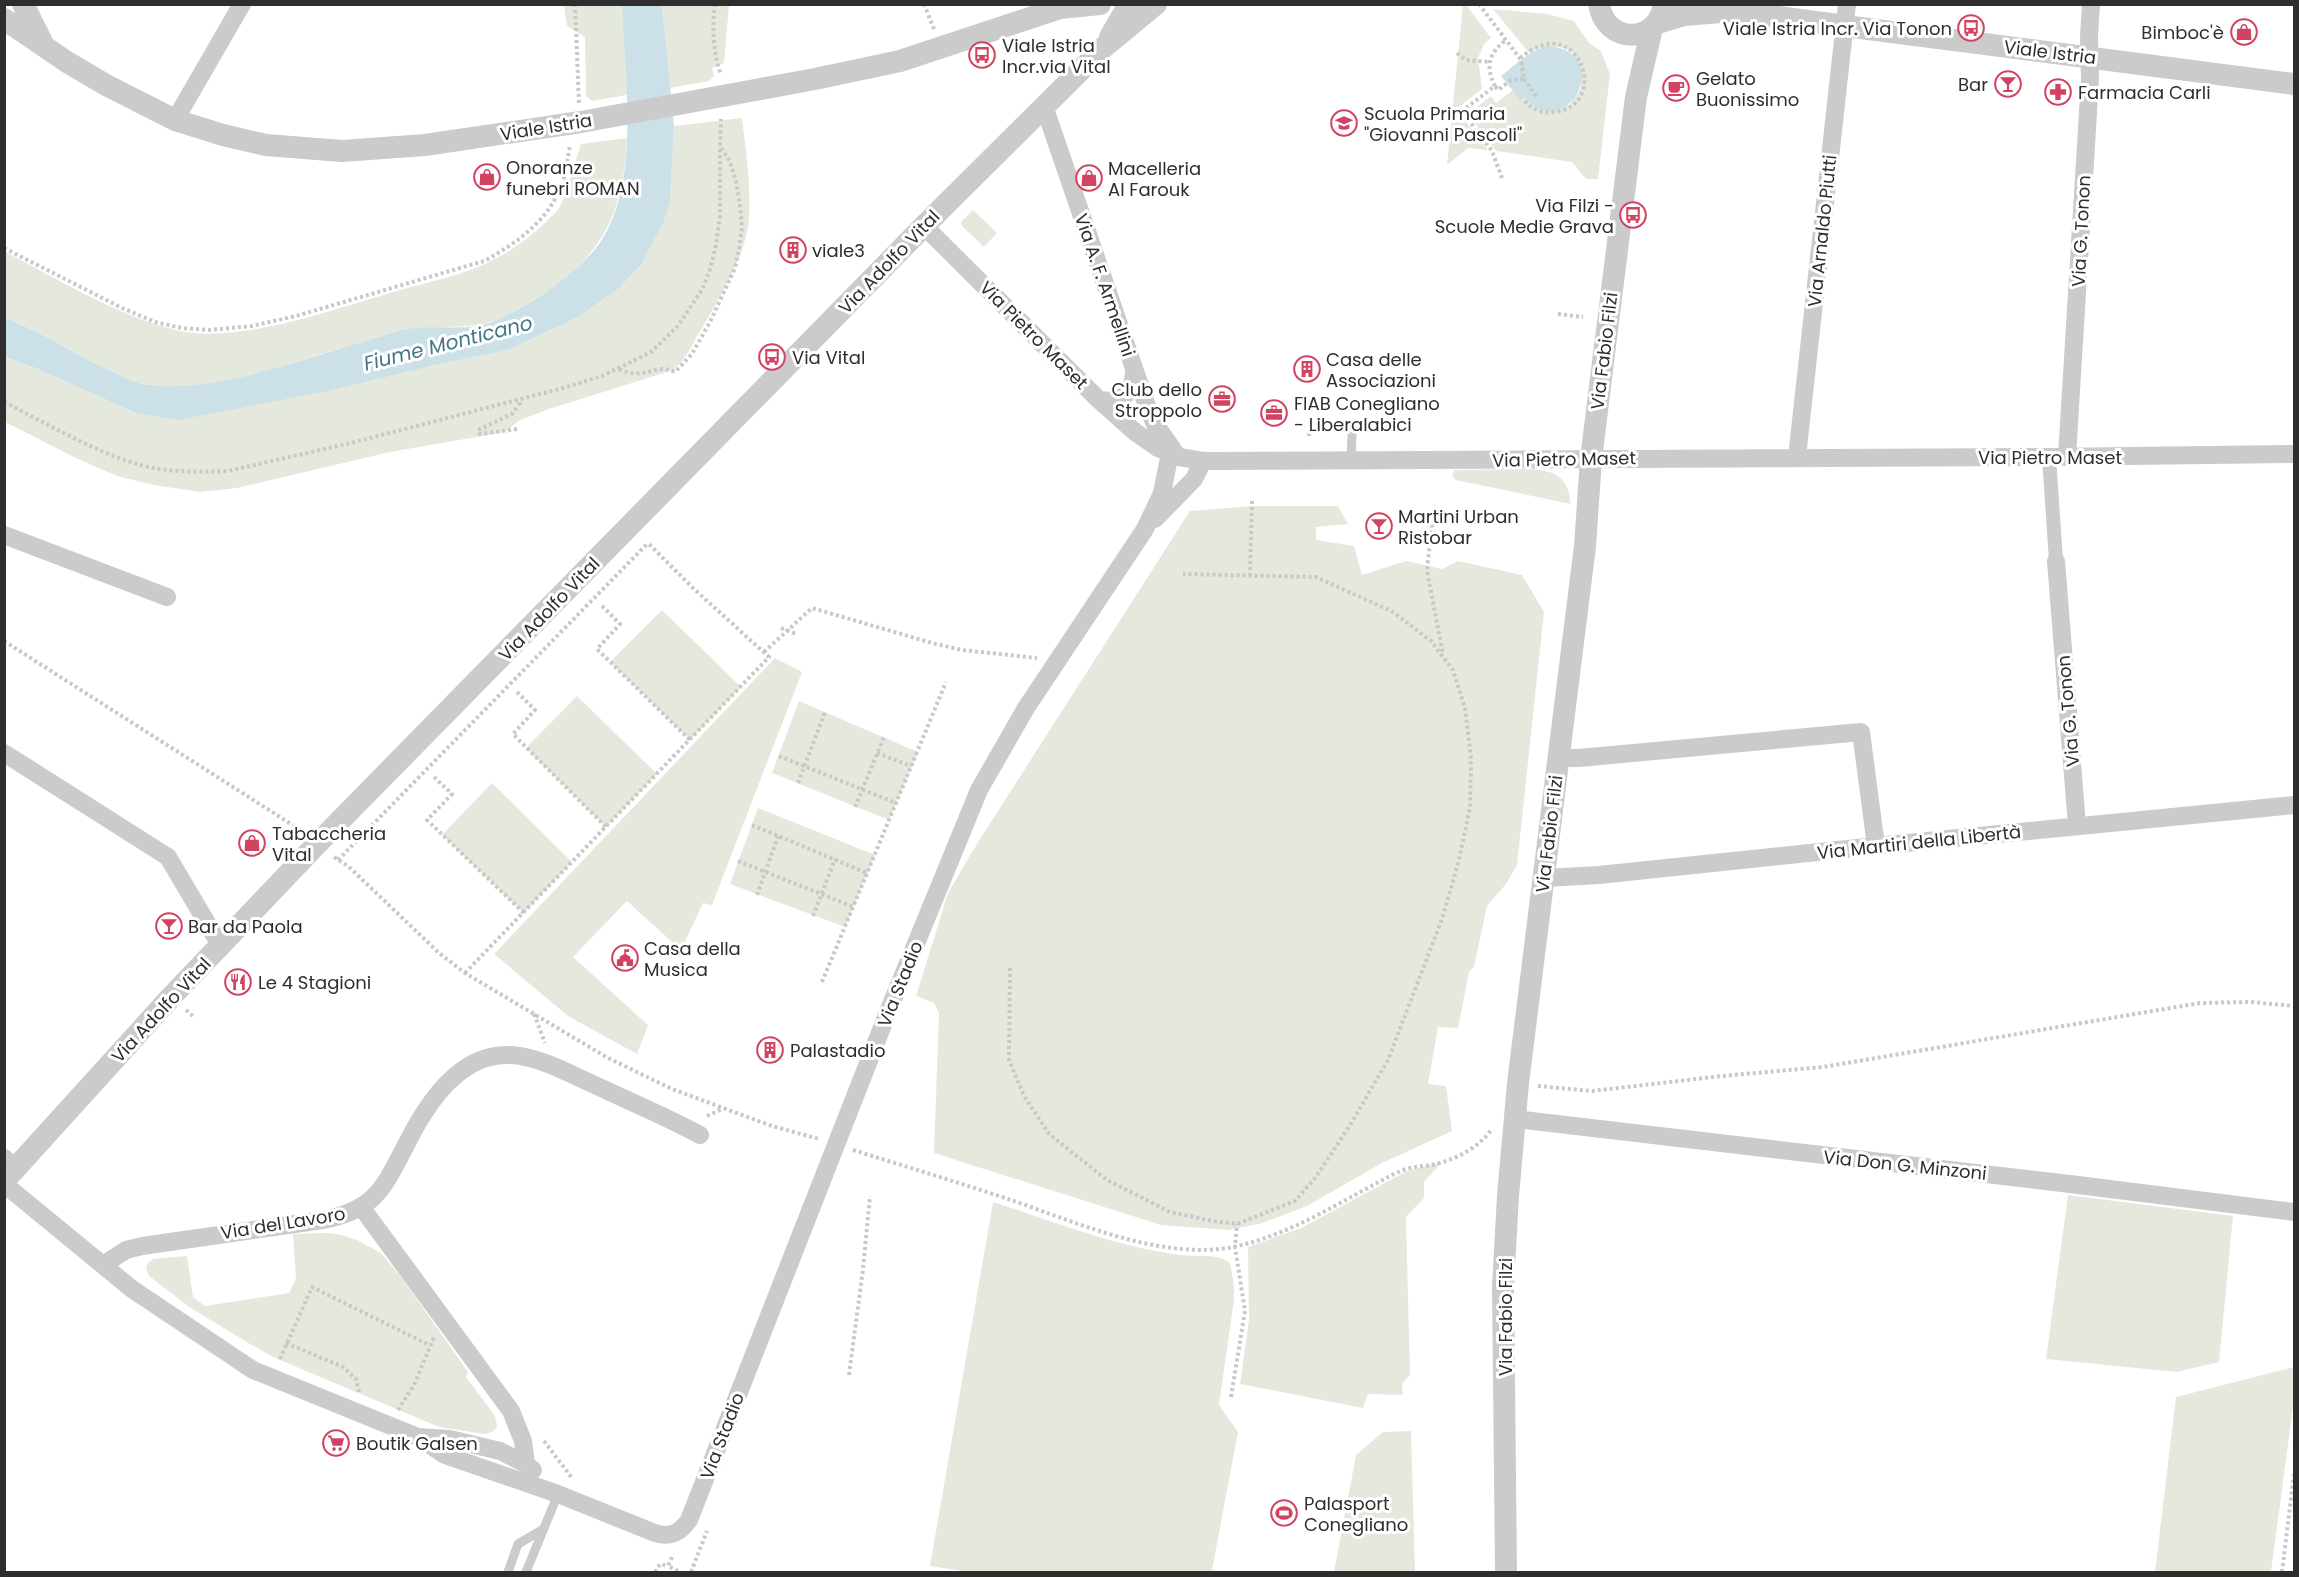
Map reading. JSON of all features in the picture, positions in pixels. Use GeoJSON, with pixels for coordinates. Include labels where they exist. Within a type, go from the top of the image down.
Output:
{"type":"FeatureCollection","features":[{"type":"Feature","properties":{"kind":"street"},"geometry":{"type":"LineString","coordinates":[[4,9],[9,4]]}},
{"type":"Feature","properties":{"kind":"street","name":"Viale Istria"},"geometry":{"type":"LineString","coordinates":[[23,4],[42,44]]}},
{"type":"Feature","properties":{"kind":"street"},"geometry":{"type":"LineString","coordinates":[[175,120],[242,4]]}},
{"type":"Feature","properties":{"kind":"street","name":"Viale Istria"},"geometry":{"type":"LineString","coordinates":[[4,19],[67,62],[106,85],[175,120],[266,145],[342,151],[425,145],[584,115],[721,97],[816,79],[900,61],[1062,6],[1100,4]]}},
{"type":"Feature","properties":{"kind":"street","name":"Via Adolfo Vital"},"geometry":{"type":"LineString","coordinates":[[1104,47],[1129,4]]}},
{"type":"Feature","properties":{"kind":"street","name":"Via Adolfo Vital"},"geometry":{"type":"LineString","coordinates":[[7,1173],[220,945],[924,226],[1104,47],[1156,4]]}},
{"type":"Feature","properties":{"kind":"street","name":"Via G. Tonon"},"geometry":{"type":"LineString","coordinates":[[2058,457],[2090,79],[2091,4]]}},
{"type":"Feature","properties":{"kind":"street"},"geometry":{"type":"LineString","coordinates":[[1062,6],[1095,11],[1102,16],[1107,23],[1104,47]]}},
{"type":"Feature","properties":{"kind":"street","name":"Via Fabio Filzi"},"geometry":{"type":"LineString","coordinates":[[1594,8],[1617,32],[1629,53],[1636,97]]}},
{"type":"Feature","properties":{"kind":"street","name":"Viale Istria"},"geometry":{"type":"LineString","coordinates":[[1617,32],[1635,35],[1658,19],[1725,8],[1846,15],[2089,57],[2295,84]]}},
{"type":"Feature","properties":{"kind":"street","name":"Via Arnaldo Piutti"},"geometry":{"type":"LineString","coordinates":[[1797,457],[1846,15]]}},
{"type":"Feature","properties":{"kind":"street","name":"Via Fabio Filzi"},"geometry":{"type":"LineString","coordinates":[[1506,1572],[1503,1286],[1515,1119],[1585,546],[1591,459],[1636,97],[1658,19]]}},
{"type":"Feature","properties":{"kind":"street","name":"Via A. F. Armellini"},"geometry":{"type":"LineString","coordinates":[[1044,106],[1134,372],[1155,424],[1175,455]]}},
{"type":"Feature","properties":{"kind":"street","name":"Via Pietro Maset"},"geometry":{"type":"LineString","coordinates":[[924,226],[1099,400],[1135,432],[1158,448],[1175,455],[1203,461],[2295,454]]}},
{"type":"Feature","properties":{"kind":"street"},"geometry":{"type":"LineString","coordinates":[[1099,400],[1110,402],[1128,394],[1133,386],[1134,372]]}},
{"type":"Feature","properties":{"kind":"street","name":"Via Stadio"},"geometry":{"type":"LineString","coordinates":[[558,1494],[655,1533],[668,1536],[680,1531],[689,1520],[886,1018],[979,789],[996,757],[1058,659],[1145,529],[1162,493],[1175,455]]}},
{"type":"Feature","properties":{"kind":"street"},"geometry":{"type":"LineString","coordinates":[[2056,561],[2058,457]]}},
{"type":"Feature","properties":{"kind":"street","name":"Via Stadio"},"geometry":{"type":"LineString","coordinates":[[1145,529],[1194,478],[1203,461]]}},
{"type":"Feature","properties":{"kind":"street"},"geometry":{"type":"LineString","coordinates":[[4,535],[167,597]]}},
{"type":"Feature","properties":{"kind":"street","name":"Via G. Tonon"},"geometry":{"type":"LineString","coordinates":[[2056,561],[2077,826]]}},
{"type":"Feature","properties":{"kind":"street"},"geometry":{"type":"LineString","coordinates":[[1559,758],[1861,732],[1876,846]]}},
{"type":"Feature","properties":{"kind":"street"},"geometry":{"type":"LineString","coordinates":[[4,753],[168,856],[220,945]]}},
{"type":"Feature","properties":{"kind":"street","name":"Via Martiri della Libertà"},"geometry":{"type":"LineString","coordinates":[[1544,878],[1599,875],[2295,805]]}},
{"type":"Feature","properties":{"kind":"street","name":"Via del Lavoro"},"geometry":{"type":"LineString","coordinates":[[103,1265],[126,1250],[142,1246],[323,1220],[340,1217],[362,1208],[384,1186],[417,1124],[443,1088],[470,1065],[484,1058],[498,1055],[528,1058],[554,1066],[700,1135]]}},
{"type":"Feature","properties":{"kind":"street","name":"Via Don G. Minzoni"},"geometry":{"type":"LineString","coordinates":[[1515,1119],[2295,1212]]}},
{"type":"Feature","properties":{"kind":"street"},"geometry":{"type":"LineString","coordinates":[[7,1173],[103,1265],[132,1289],[253,1370],[418,1437],[445,1455],[558,1494]]}},
{"type":"Feature","properties":{"kind":"street"},"geometry":{"type":"LineString","coordinates":[[362,1208],[511,1411],[523,1441],[526,1464]]}},
{"type":"Feature","properties":{"kind":"street"},"geometry":{"type":"LineString","coordinates":[[418,1437],[450,1439],[500,1451],[526,1464],[558,1494]]}},
{"type":"Feature","properties":{"kind":"lane"},"geometry":{"type":"LineString","coordinates":[[1351,460],[1352,434]]}},
{"type":"Feature","properties":{"kind":"lane"},"geometry":{"type":"LineString","coordinates":[[526,1572],[558,1494]]}},
{"type":"Feature","properties":{"kind":"lane"},"geometry":{"type":"LineString","coordinates":[[508,1572],[518,1544],[542,1530]]}},
{"type":"Feature","properties":{"kind":"path"},"geometry":{"type":"LineString","coordinates":[[575,4],[584,115]]}},
{"type":"Feature","properties":{"kind":"path"},"geometry":{"type":"LineString","coordinates":[[4,402],[123,459],[156,468],[189,472],[228,471],[253,467],[563,388],[618,368],[651,352],[677,327],[702,290],[716,245],[720,216],[721,97],[714,46],[715,4]]}},
{"type":"Feature","properties":{"kind":"path"},"geometry":{"type":"LineString","coordinates":[[924,4],[935,33]]}},
{"type":"Feature","properties":{"kind":"path"},"geometry":{"type":"LineString","coordinates":[[1479,4],[1520,58],[1524,78],[1536,96]]}},
{"type":"Feature","properties":{"kind":"path"},"geometry":{"type":"LineString","coordinates":[[1506,40],[1492,52],[1489,62],[1490,75],[1495,86],[1498,90],[1511,80],[1524,78]]}},
{"type":"Feature","properties":{"kind":"path"},"geometry":{"type":"LineString","coordinates":[[1520,58],[1537,46],[1548,43],[1559,44],[1578,56],[1585,77],[1584,88],[1579,99],[1560,112],[1549,113],[1537,110],[1522,99]]}},
{"type":"Feature","properties":{"kind":"path"},"geometry":{"type":"LineString","coordinates":[[1457,52],[1466,60],[1489,62]]}},
{"type":"Feature","properties":{"kind":"path"},"geometry":{"type":"LineString","coordinates":[[1495,86],[1462,111],[1492,151],[1502,178]]}},
{"type":"Feature","properties":{"kind":"path"},"geometry":{"type":"LineString","coordinates":[[4,248],[122,308],[155,322],[182,328],[209,330],[252,326],[296,316],[484,261],[507,249],[543,218],[556,197],[564,178],[572,138]]}},
{"type":"Feature","properties":{"kind":"path"},"geometry":{"type":"LineString","coordinates":[[618,368],[635,375],[667,368],[675,372],[692,354],[726,290],[735,268],[742,227],[736,180],[729,160],[720,146]]}},
{"type":"Feature","properties":{"kind":"path"},"geometry":{"type":"LineString","coordinates":[[1558,314],[1583,317]]}},
{"type":"Feature","properties":{"kind":"path"},"geometry":{"type":"LineString","coordinates":[[517,429],[480,434],[478,430],[512,414],[518,408],[519,400]]}},
{"type":"Feature","properties":{"kind":"path"},"geometry":{"type":"LineString","coordinates":[[1250,576],[1252,501]]}},
{"type":"Feature","properties":{"kind":"path"},"geometry":{"type":"LineString","coordinates":[[1436,507],[1432,522],[1427,572],[1444,657]]}},
{"type":"Feature","properties":{"kind":"path"},"geometry":{"type":"LineString","coordinates":[[338,860],[649,542],[694,589],[770,657],[465,973]]}},
{"type":"Feature","properties":{"kind":"path"},"geometry":{"type":"LineString","coordinates":[[1010,968],[1009,1060],[1024,1096],[1049,1134],[1107,1180],[1170,1212],[1237,1224],[1295,1201],[1315,1178],[1349,1127],[1388,1060],[1442,920],[1458,864],[1470,808],[1471,758],[1465,708],[1453,670],[1431,641],[1393,612],[1316,577],[1183,574]]}},
{"type":"Feature","properties":{"kind":"path"},"geometry":{"type":"LineString","coordinates":[[602,606],[620,624],[597,649],[690,740]]}},
{"type":"Feature","properties":{"kind":"path"},"geometry":{"type":"LineString","coordinates":[[764,652],[812,608],[962,650],[1058,659]]}},
{"type":"Feature","properties":{"kind":"path"},"geometry":{"type":"LineString","coordinates":[[781,628],[796,634]]}},
{"type":"Feature","properties":{"kind":"path"},"geometry":{"type":"LineString","coordinates":[[4,640],[308,835]]}},
{"type":"Feature","properties":{"kind":"path"},"geometry":{"type":"LineString","coordinates":[[822,982],[946,682]]}},
{"type":"Feature","properties":{"kind":"path"},"geometry":{"type":"LineString","coordinates":[[518,692],[535,710],[513,734],[606,827]]}},
{"type":"Feature","properties":{"kind":"path"},"geometry":{"type":"LineString","coordinates":[[798,783],[825,712]]}},
{"type":"Feature","properties":{"kind":"path"},"geometry":{"type":"LineString","coordinates":[[855,807],[884,737]]}},
{"type":"Feature","properties":{"kind":"path"},"geometry":{"type":"LineString","coordinates":[[877,753],[911,766]]}},
{"type":"Feature","properties":{"kind":"path"},"geometry":{"type":"LineString","coordinates":[[778,756],[896,802]]}},
{"type":"Feature","properties":{"kind":"path"},"geometry":{"type":"LineString","coordinates":[[434,777],[452,794],[427,820],[524,913]]}},
{"type":"Feature","properties":{"kind":"path"},"geometry":{"type":"LineString","coordinates":[[752,825],[867,873]]}},
{"type":"Feature","properties":{"kind":"path"},"geometry":{"type":"LineString","coordinates":[[757,895],[778,836]]}},
{"type":"Feature","properties":{"kind":"path"},"geometry":{"type":"LineString","coordinates":[[326,851],[348,866],[439,953],[465,973],[608,1058],[672,1089],[772,1126],[826,1141]]}},
{"type":"Feature","properties":{"kind":"path"},"geometry":{"type":"LineString","coordinates":[[813,916],[835,859]]}},
{"type":"Feature","properties":{"kind":"path"},"geometry":{"type":"LineString","coordinates":[[738,861],[854,907]]}},
{"type":"Feature","properties":{"kind":"path"},"geometry":{"type":"LineString","coordinates":[[1531,1086],[1592,1091],[1823,1067],[2200,1003],[2251,1002],[2295,1006]]}},
{"type":"Feature","properties":{"kind":"path"},"geometry":{"type":"LineString","coordinates":[[849,1149],[1113,1234],[1179,1249],[1210,1250],[1263,1239],[1293,1226],[1408,1166],[1442,1162],[1484,1140],[1491,1131],[1492,1121]]}},
{"type":"Feature","properties":{"kind":"path"},"geometry":{"type":"LineString","coordinates":[[849,1375],[861,1290],[870,1196]]}},
{"type":"Feature","properties":{"kind":"path"},"geometry":{"type":"LineString","coordinates":[[1231,1397],[1245,1311],[1235,1246],[1237,1224]]}},
{"type":"Feature","properties":{"kind":"path"},"geometry":{"type":"LineString","coordinates":[[279,1363],[312,1287],[429,1345]]}},
{"type":"Feature","properties":{"kind":"path"},"geometry":{"type":"LineString","coordinates":[[398,1411],[414,1385],[429,1345],[444,1320]]}},
{"type":"Feature","properties":{"kind":"path"},"geometry":{"type":"LineString","coordinates":[[286,1343],[351,1372],[356,1379],[360,1396]]}},
{"type":"Feature","properties":{"kind":"path"},"geometry":{"type":"LineString","coordinates":[[2282,1572],[2295,1474]]}},
{"type":"Feature","properties":{"kind":"path"},"geometry":{"type":"LineString","coordinates":[[692,1572],[707,1531]]}},
{"type":"Feature","properties":{"kind":"path"},"geometry":{"type":"LineString","coordinates":[[668,1566],[672,1557]]}},
{"type":"Feature","properties":{"kind":"path"},"geometry":{"type":"LineString","coordinates":[[655,1572],[660,1564],[680,1572]]}},
{"type":"Feature","properties":{"kind":"shaded area"},"geometry":{"type":"Polygon","coordinates":[[[564,5],[622,5],[627,95],[592,101],[586,96],[585,37],[567,26],[564,5]]]}},
{"type":"Feature","properties":{"kind":"shaded area"},"geometry":{"type":"Polygon","coordinates":[[[662,5],[729,5],[724,63],[712,68],[714,76],[709,81],[669,88],[662,5]]]}},
{"type":"Feature","properties":{"kind":"shaded area"},"geometry":{"type":"Polygon","coordinates":[[[1463,5],[1467,6],[1491,38],[1484,44],[1478,58],[1482,89],[1456,109],[1488,150],[1468,148],[1447,165],[1463,5]]]}},
{"type":"Feature","properties":{"kind":"shaded area"},"geometry":{"type":"Polygon","coordinates":[[[1493,9],[1547,14],[1574,21],[1589,43],[1601,51],[1610,74],[1598,179],[1586,179],[1572,162],[1496,151],[1468,114],[1491,96],[1496,103],[1513,90],[1520,99],[1523,97],[1569,105],[1581,88],[1578,66],[1573,54],[1568,50],[1555,47],[1541,48],[1529,53],[1493,9]]]}},
{"type":"Feature","properties":{"kind":"shaded area"},"geometry":{"type":"Polygon","coordinates":[[[742,118],[748,168],[747,233],[738,261],[689,352],[681,363],[670,371],[549,409],[520,420],[505,432],[390,452],[237,488],[200,492],[154,485],[117,476],[5,422],[4,357],[38,369],[136,413],[431,366],[508,350],[578,317],[618,289],[670,201],[674,126],[742,118]]]}},
{"type":"Feature","properties":{"kind":"shaded area"},"geometry":{"type":"Polygon","coordinates":[[[627,138],[625,166],[614,212],[605,232],[592,250],[558,283],[518,310],[493,321],[376,339],[274,369],[219,382],[191,386],[165,386],[130,380],[5,318],[4,251],[98,301],[149,322],[196,333],[245,331],[299,320],[466,272],[496,258],[523,241],[556,212],[563,200],[581,144],[627,138]]]}},
{"type":"Feature","properties":{"kind":"shaded area"},"geometry":{"type":"Polygon","coordinates":[[[973,210],[997,233],[984,247],[962,226],[961,222],[973,210]]]}},
{"type":"Feature","properties":{"kind":"shaded area"},"geometry":{"type":"Polygon","coordinates":[[[1531,469],[1559,477],[1567,487],[1571,504],[1456,480],[1452,476],[1454,470],[1531,469]]]}},
{"type":"Feature","properties":{"kind":"shaded area"},"geometry":{"type":"Polygon","coordinates":[[[1253,506],[1338,506],[1348,524],[1316,527],[1316,540],[1354,546],[1362,575],[1406,561],[1442,569],[1458,561],[1522,575],[1544,612],[1517,865],[1506,884],[1487,906],[1474,966],[1469,972],[1458,1028],[1438,1027],[1428,1084],[1446,1086],[1452,1131],[1382,1163],[1307,1206],[1259,1224],[1228,1230],[1161,1225],[934,1153],[939,1013],[934,1003],[916,996],[948,893],[980,839],[1190,511],[1253,506]]]}},
{"type":"Feature","properties":{"kind":"shaded area"},"geometry":{"type":"Polygon","coordinates":[[[662,610],[741,687],[690,740],[610,662],[662,610]]]}},
{"type":"Feature","properties":{"kind":"shaded area"},"geometry":{"type":"Polygon","coordinates":[[[775,658],[802,672],[712,905],[703,903],[681,950],[627,901],[573,957],[648,1025],[637,1054],[568,1016],[494,954],[775,658]]]}},
{"type":"Feature","properties":{"kind":"shaded area"},"geometry":{"type":"Polygon","coordinates":[[[577,696],[657,774],[606,827],[526,748],[577,696]]]}},
{"type":"Feature","properties":{"kind":"shaded area"},"geometry":{"type":"Polygon","coordinates":[[[799,701],[918,752],[889,820],[772,773],[799,701]]]}},
{"type":"Feature","properties":{"kind":"shaded area"},"geometry":{"type":"Polygon","coordinates":[[[492,783],[572,862],[524,913],[442,835],[492,783]]]}},
{"type":"Feature","properties":{"kind":"shaded area"},"geometry":{"type":"Polygon","coordinates":[[[758,808],[875,855],[845,927],[730,884],[758,808]]]}},
{"type":"Feature","properties":{"kind":"shaded area"},"geometry":{"type":"Polygon","coordinates":[[[1442,1162],[1424,1182],[1424,1198],[1406,1217],[1410,1375],[1402,1384],[1403,1395],[1368,1394],[1363,1408],[1240,1384],[1249,1320],[1248,1247],[1301,1228],[1407,1171],[1442,1162]]]}},
{"type":"Feature","properties":{"kind":"shaded area"},"geometry":{"type":"Polygon","coordinates":[[[2068,1195],[2233,1216],[2219,1362],[2177,1372],[2046,1359],[2068,1195]]]}},
{"type":"Feature","properties":{"kind":"shaded area"},"geometry":{"type":"Polygon","coordinates":[[[993,1202],[1133,1246],[1181,1255],[1219,1258],[1230,1263],[1234,1300],[1219,1405],[1238,1432],[1212,1570],[1223,1572],[969,1572],[930,1566],[993,1202]]]}},
{"type":"Feature","properties":{"kind":"shaded area"},"geometry":{"type":"Polygon","coordinates":[[[328,1233],[357,1240],[381,1253],[402,1278],[468,1372],[466,1377],[495,1416],[497,1427],[492,1432],[485,1434],[439,1427],[273,1357],[189,1307],[149,1276],[146,1269],[148,1263],[153,1259],[187,1256],[193,1297],[205,1306],[289,1293],[296,1279],[293,1234],[328,1233]]]}},
{"type":"Feature","properties":{"kind":"shaded area"},"geometry":{"type":"Polygon","coordinates":[[[2294,1367],[2294,1399],[2271,1572],[2155,1572],[2176,1397],[2294,1367]]]}},
{"type":"Feature","properties":{"kind":"shaded area"},"geometry":{"type":"Polygon","coordinates":[[[1411,1431],[1415,1572],[1334,1572],[1356,1455],[1383,1432],[1411,1431]]]}},
{"type":"Feature","properties":{"kind":"water","name":"Fiume Monticano"},"geometry":{"type":"Polygon","coordinates":[[[622,5],[662,5],[674,126],[670,201],[663,223],[641,264],[618,289],[578,317],[508,350],[328,391],[178,420],[136,413],[38,369],[5,357],[4,318],[136,382],[166,386],[195,385],[287,365],[404,330],[489,323],[533,301],[578,266],[599,244],[612,219],[621,191],[626,160],[627,128],[622,5]]]}},
{"type":"Feature","properties":{"kind":"water"},"geometry":{"type":"Polygon","coordinates":[[[1548,46],[1568,52],[1579,63],[1582,77],[1578,92],[1569,104],[1556,110],[1540,109],[1524,97],[1520,100],[1501,76],[1529,54],[1548,46]]]}},
{"type":"Feature","properties":{"kind":"place","name":"Viale Istria Incr. Via Tonon"},"geometry":{"type":"Point","coordinates":[1971,28]}},
{"type":"Feature","properties":{"kind":"place","name":"Bimboc'è"},"geometry":{"type":"Point","coordinates":[2244,32]}},
{"type":"Feature","properties":{"kind":"place","name":"Viale Istria Incr.via Vital"},"geometry":{"type":"Point","coordinates":[982,55]}},
{"type":"Feature","properties":{"kind":"place","name":"Bar"},"geometry":{"type":"Point","coordinates":[2008,84]}},
{"type":"Feature","properties":{"kind":"place","name":"Gelato Buonissimo"},"geometry":{"type":"Point","coordinates":[1676,88]}},
{"type":"Feature","properties":{"kind":"place","name":"Farmacia Carli"},"geometry":{"type":"Point","coordinates":[2058,92]}},
{"type":"Feature","properties":{"kind":"place","name":"Scuola Primaria \"Giovanni Pascoli\""},"geometry":{"type":"Point","coordinates":[1344,123]}},
{"type":"Feature","properties":{"kind":"place","name":"Onoranze funebri ROMAN"},"geometry":{"type":"Point","coordinates":[487,177]}},
{"type":"Feature","properties":{"kind":"place","name":"Macelleria Al Farouk"},"geometry":{"type":"Point","coordinates":[1089,178]}},
{"type":"Feature","properties":{"kind":"place","name":"Via Filzi - Scuole Medie Grava"},"geometry":{"type":"Point","coordinates":[1633,215]}},
{"type":"Feature","properties":{"kind":"place","name":"viale3"},"geometry":{"type":"Point","coordinates":[793,250]}},
{"type":"Feature","properties":{"kind":"place","name":"Via Vital"},"geometry":{"type":"Point","coordinates":[772,357]}},
{"type":"Feature","properties":{"kind":"place","name":"Casa delle Associazioni"},"geometry":{"type":"Point","coordinates":[1307,369]}},
{"type":"Feature","properties":{"kind":"place","name":"Club dello Stroppolo"},"geometry":{"type":"Point","coordinates":[1222,399]}},
{"type":"Feature","properties":{"kind":"place","name":"FIAB Conegliano - Liberalabici"},"geometry":{"type":"Point","coordinates":[1274,413]}},
{"type":"Feature","properties":{"kind":"place","name":"Martini Urban Ristobar"},"geometry":{"type":"Point","coordinates":[1379,526]}},
{"type":"Feature","properties":{"kind":"place","name":"Tabaccheria Vital"},"geometry":{"type":"Point","coordinates":[252,843]}},
{"type":"Feature","properties":{"kind":"place","name":"Bar da Paola"},"geometry":{"type":"Point","coordinates":[169,926]}},
{"type":"Feature","properties":{"kind":"place","name":"Casa della Musica"},"geometry":{"type":"Point","coordinates":[625,958]}},
{"type":"Feature","properties":{"kind":"place","name":"Le 4 Stagioni"},"geometry":{"type":"Point","coordinates":[238,982]}},
{"type":"Feature","properties":{"kind":"place","name":"Palastadio"},"geometry":{"type":"Point","coordinates":[770,1050]}},
{"type":"Feature","properties":{"kind":"place","name":"Boutik Galsen"},"geometry":{"type":"Point","coordinates":[336,1443]}},
{"type":"Feature","properties":{"kind":"place","name":"Palasport Conegliano"},"geometry":{"type":"Point","coordinates":[1284,1513]}}]}
